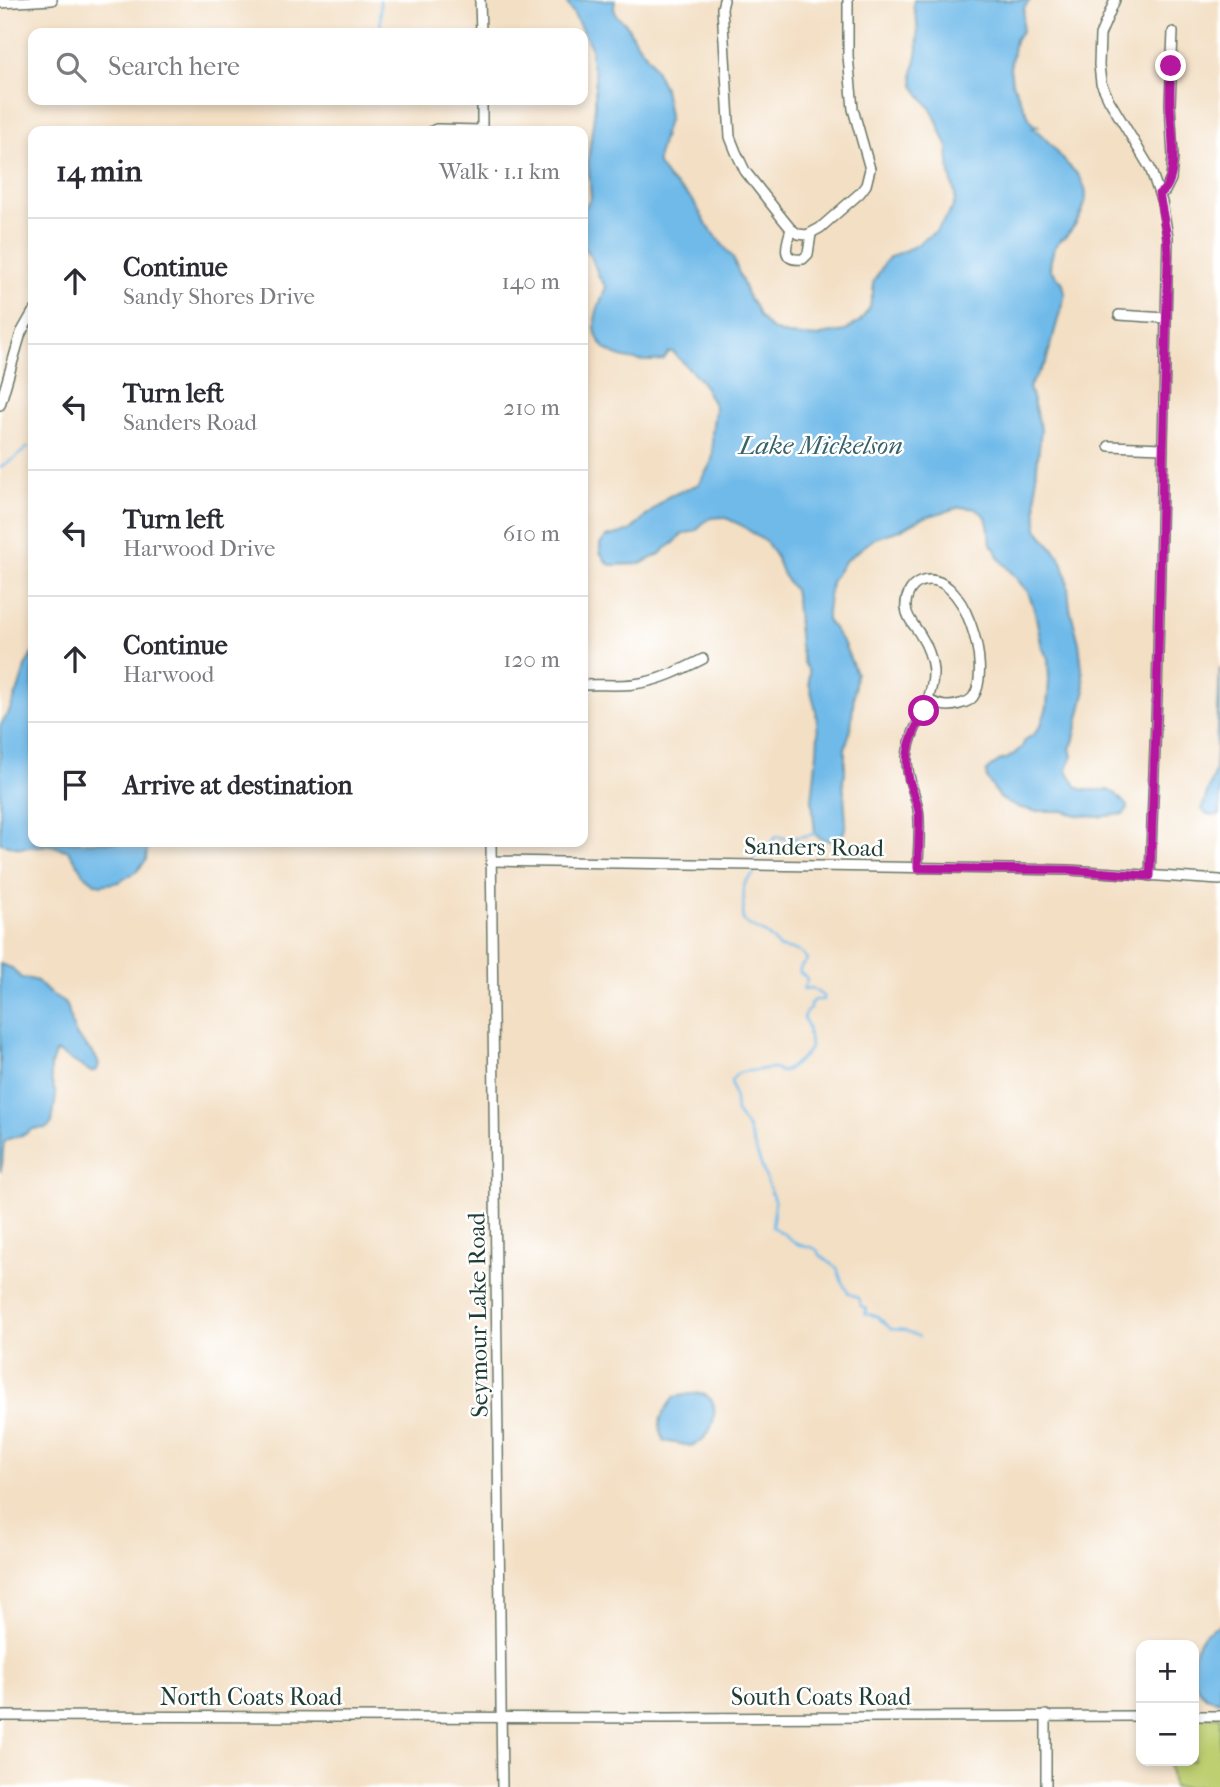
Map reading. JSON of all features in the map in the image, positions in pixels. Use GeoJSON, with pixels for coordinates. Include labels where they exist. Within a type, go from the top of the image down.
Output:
{"type":"FeatureCollection","features":[{"type":"Feature","properties":{"kind":"street"},"geometry":{"type":"LineString","coordinates":[[0,3],[51,0]]}},
{"type":"Feature","properties":{"kind":"street"},"geometry":{"type":"LineString","coordinates":[[480,0],[481,28]]}},
{"type":"Feature","properties":{"kind":"street"},"geometry":{"type":"LineString","coordinates":[[724,0],[722,8],[730,137],[745,171],[791,229],[798,234],[811,234],[833,218],[860,193],[866,185],[870,169],[853,109],[848,56],[848,0]]}},
{"type":"Feature","properties":{"kind":"street"},"geometry":{"type":"LineString","coordinates":[[1115,0],[1100,35],[1101,83],[1150,168],[1159,194],[1167,237],[1157,695],[1150,876]]}},
{"type":"Feature","properties":{"kind":"street"},"geometry":{"type":"LineString","coordinates":[[1159,194],[1165,191],[1171,178],[1173,157],[1170,104],[1173,32]]}},
{"type":"Feature","properties":{"kind":"street"},"geometry":{"type":"LineString","coordinates":[[482,105],[482,126]]}},
{"type":"Feature","properties":{"kind":"street"},"geometry":{"type":"LineString","coordinates":[[791,229],[786,248],[791,258],[803,259],[808,254],[811,234]]}},
{"type":"Feature","properties":{"kind":"street"},"geometry":{"type":"LineString","coordinates":[[1119,315],[1166,318]]}},
{"type":"Feature","properties":{"kind":"street"},"geometry":{"type":"LineString","coordinates":[[0,405],[21,333],[28,327]]}},
{"type":"Feature","properties":{"kind":"street"},"geometry":{"type":"LineString","coordinates":[[1109,446],[1163,448]]}},
{"type":"Feature","properties":{"kind":"street"},"geometry":{"type":"LineString","coordinates":[[918,868],[919,814],[909,781],[908,746],[929,700],[933,674],[932,661],[921,636],[907,616],[905,606],[909,592],[916,583],[935,580],[944,583],[955,594],[967,613],[981,676],[979,685],[967,702],[945,706],[929,700]]}},
{"type":"Feature","properties":{"kind":"street"},"geometry":{"type":"LineString","coordinates":[[588,685],[650,681],[677,673],[703,659]]}},
{"type":"Feature","properties":{"kind":"street","name":"Seymour Lake Road"},"geometry":{"type":"LineString","coordinates":[[491,847],[502,1787]]}},
{"type":"Feature","properties":{"kind":"street","name":"Sanders Road"},"geometry":{"type":"LineString","coordinates":[[492,861],[1069,870],[1220,880]]}},
{"type":"Feature","properties":{"kind":"street"},"geometry":{"type":"LineString","coordinates":[[1046,1715],[1046,1787]]}},
{"type":"Feature","properties":{"kind":"street","name":"North Coats Road"},"geometry":{"type":"LineString","coordinates":[[0,1716],[502,1717]]}},
{"type":"Feature","properties":{"kind":"street","name":"South Coats Road"},"geometry":{"type":"LineString","coordinates":[[502,1717],[1136,1716]]}},
{"type":"Feature","properties":{"kind":"street"},"geometry":{"type":"LineString","coordinates":[[1199,1716],[1220,1716]]}},
{"type":"Feature","properties":{"kind":"green space"},"geometry":{"type":"Polygon","coordinates":[[[1199,1716],[1220,1716],[1220,1787],[1173,1787],[1170,1766],[1199,1766],[1199,1716]]]}},
{"type":"Feature","properties":{"kind":"water","name":"Lake Mickelson"},"geometry":{"type":"Polygon","coordinates":[[[565,0],[615,0],[616,15],[627,25],[651,61],[664,88],[669,116],[658,165],[669,180],[692,199],[707,225],[733,258],[749,299],[766,324],[787,335],[820,337],[845,331],[860,321],[870,307],[873,283],[885,262],[936,231],[955,201],[948,148],[933,112],[914,86],[913,74],[918,50],[914,0],[1030,0],[1024,8],[1022,31],[1015,40],[1010,68],[1012,82],[1032,124],[1038,126],[1033,128],[1079,176],[1086,192],[1078,219],[1059,241],[1052,255],[1050,269],[1063,283],[1065,294],[1046,362],[1029,387],[1041,429],[1036,476],[1037,529],[1063,564],[1079,643],[1085,694],[1070,748],[1072,757],[1067,770],[1076,786],[1083,790],[1108,790],[1116,794],[1127,806],[1124,814],[1097,817],[1017,807],[1000,798],[987,779],[988,769],[1015,753],[1041,725],[1047,707],[1049,681],[1048,658],[1042,648],[1028,592],[998,557],[991,544],[986,517],[977,509],[961,507],[922,518],[900,530],[875,538],[844,562],[831,582],[827,620],[844,644],[856,673],[851,728],[845,749],[843,780],[846,822],[841,840],[838,841],[823,839],[815,834],[812,800],[818,734],[816,711],[809,671],[800,646],[794,590],[767,543],[724,517],[711,518],[697,530],[681,535],[660,554],[640,564],[607,563],[600,552],[600,544],[606,537],[630,531],[667,497],[699,484],[713,455],[715,407],[702,382],[673,352],[669,352],[663,360],[630,359],[609,351],[597,335],[596,314],[606,287],[588,253],[588,203],[591,198],[588,161],[595,107],[595,75],[588,28],[581,28],[565,0]]]}},
{"type":"Feature","properties":{"kind":"water"},"geometry":{"type":"Polygon","coordinates":[[[28,661],[28,847],[30,847],[20,848],[0,843],[0,726],[9,712],[28,661]]]}},
{"type":"Feature","properties":{"kind":"water"},"geometry":{"type":"Polygon","coordinates":[[[1220,668],[1220,815],[1212,815],[1205,813],[1202,808],[1215,771],[1220,668]]]}},
{"type":"Feature","properties":{"kind":"water"},"geometry":{"type":"Polygon","coordinates":[[[57,847],[147,847],[146,860],[137,871],[119,882],[101,885],[84,874],[69,851],[57,847]]]}},
{"type":"Feature","properties":{"kind":"water"},"geometry":{"type":"Polygon","coordinates":[[[0,964],[12,968],[21,978],[37,981],[64,1002],[76,1035],[99,1064],[97,1070],[91,1072],[58,1052],[55,1053],[51,1065],[51,1079],[56,1095],[52,1123],[47,1128],[33,1129],[5,1140],[0,1172],[0,964]]]}},
{"type":"Feature","properties":{"kind":"water"},"geometry":{"type":"Polygon","coordinates":[[[702,1394],[712,1401],[714,1413],[709,1432],[691,1446],[664,1441],[660,1428],[663,1413],[674,1397],[702,1394]]]}},
{"type":"Feature","properties":{"kind":"water"},"geometry":{"type":"Polygon","coordinates":[[[1220,1624],[1220,1701],[1209,1698],[1199,1688],[1199,1642],[1206,1633],[1220,1624]]]}},
{"type":"Feature","properties":{"kind":"waterway"},"geometry":{"type":"LineString","coordinates":[[380,0],[381,28]]}},
{"type":"Feature","properties":{"kind":"waterway"},"geometry":{"type":"LineString","coordinates":[[0,467],[28,447]]}},
{"type":"Feature","properties":{"kind":"waterway"},"geometry":{"type":"LineString","coordinates":[[754,862],[755,853],[767,849],[776,836],[787,839],[815,834]]}},
{"type":"Feature","properties":{"kind":"waterway"},"geometry":{"type":"LineString","coordinates":[[754,874],[744,886],[743,920],[769,936],[778,947],[801,953],[807,960],[800,971],[807,981],[803,989],[812,988],[824,997],[823,1000],[814,1000],[810,1004],[804,1018],[808,1027],[810,1048],[805,1055],[789,1069],[781,1072],[772,1068],[742,1072],[731,1081],[736,1112],[748,1129],[775,1203],[772,1227],[795,1243],[817,1250],[837,1268],[847,1291],[858,1298],[861,1306],[867,1309],[865,1314],[877,1316],[891,1329],[905,1330],[919,1337]]}},
{"type":"Feature","properties":{"kind":"route"},"geometry":{"type":"LineString","coordinates":[[924,711],[908,746],[907,762],[909,781],[919,814],[918,868],[1069,870],[1150,876],[1168,256],[1159,194],[1165,191],[1171,178],[1173,157],[1171,66]]}}]}
